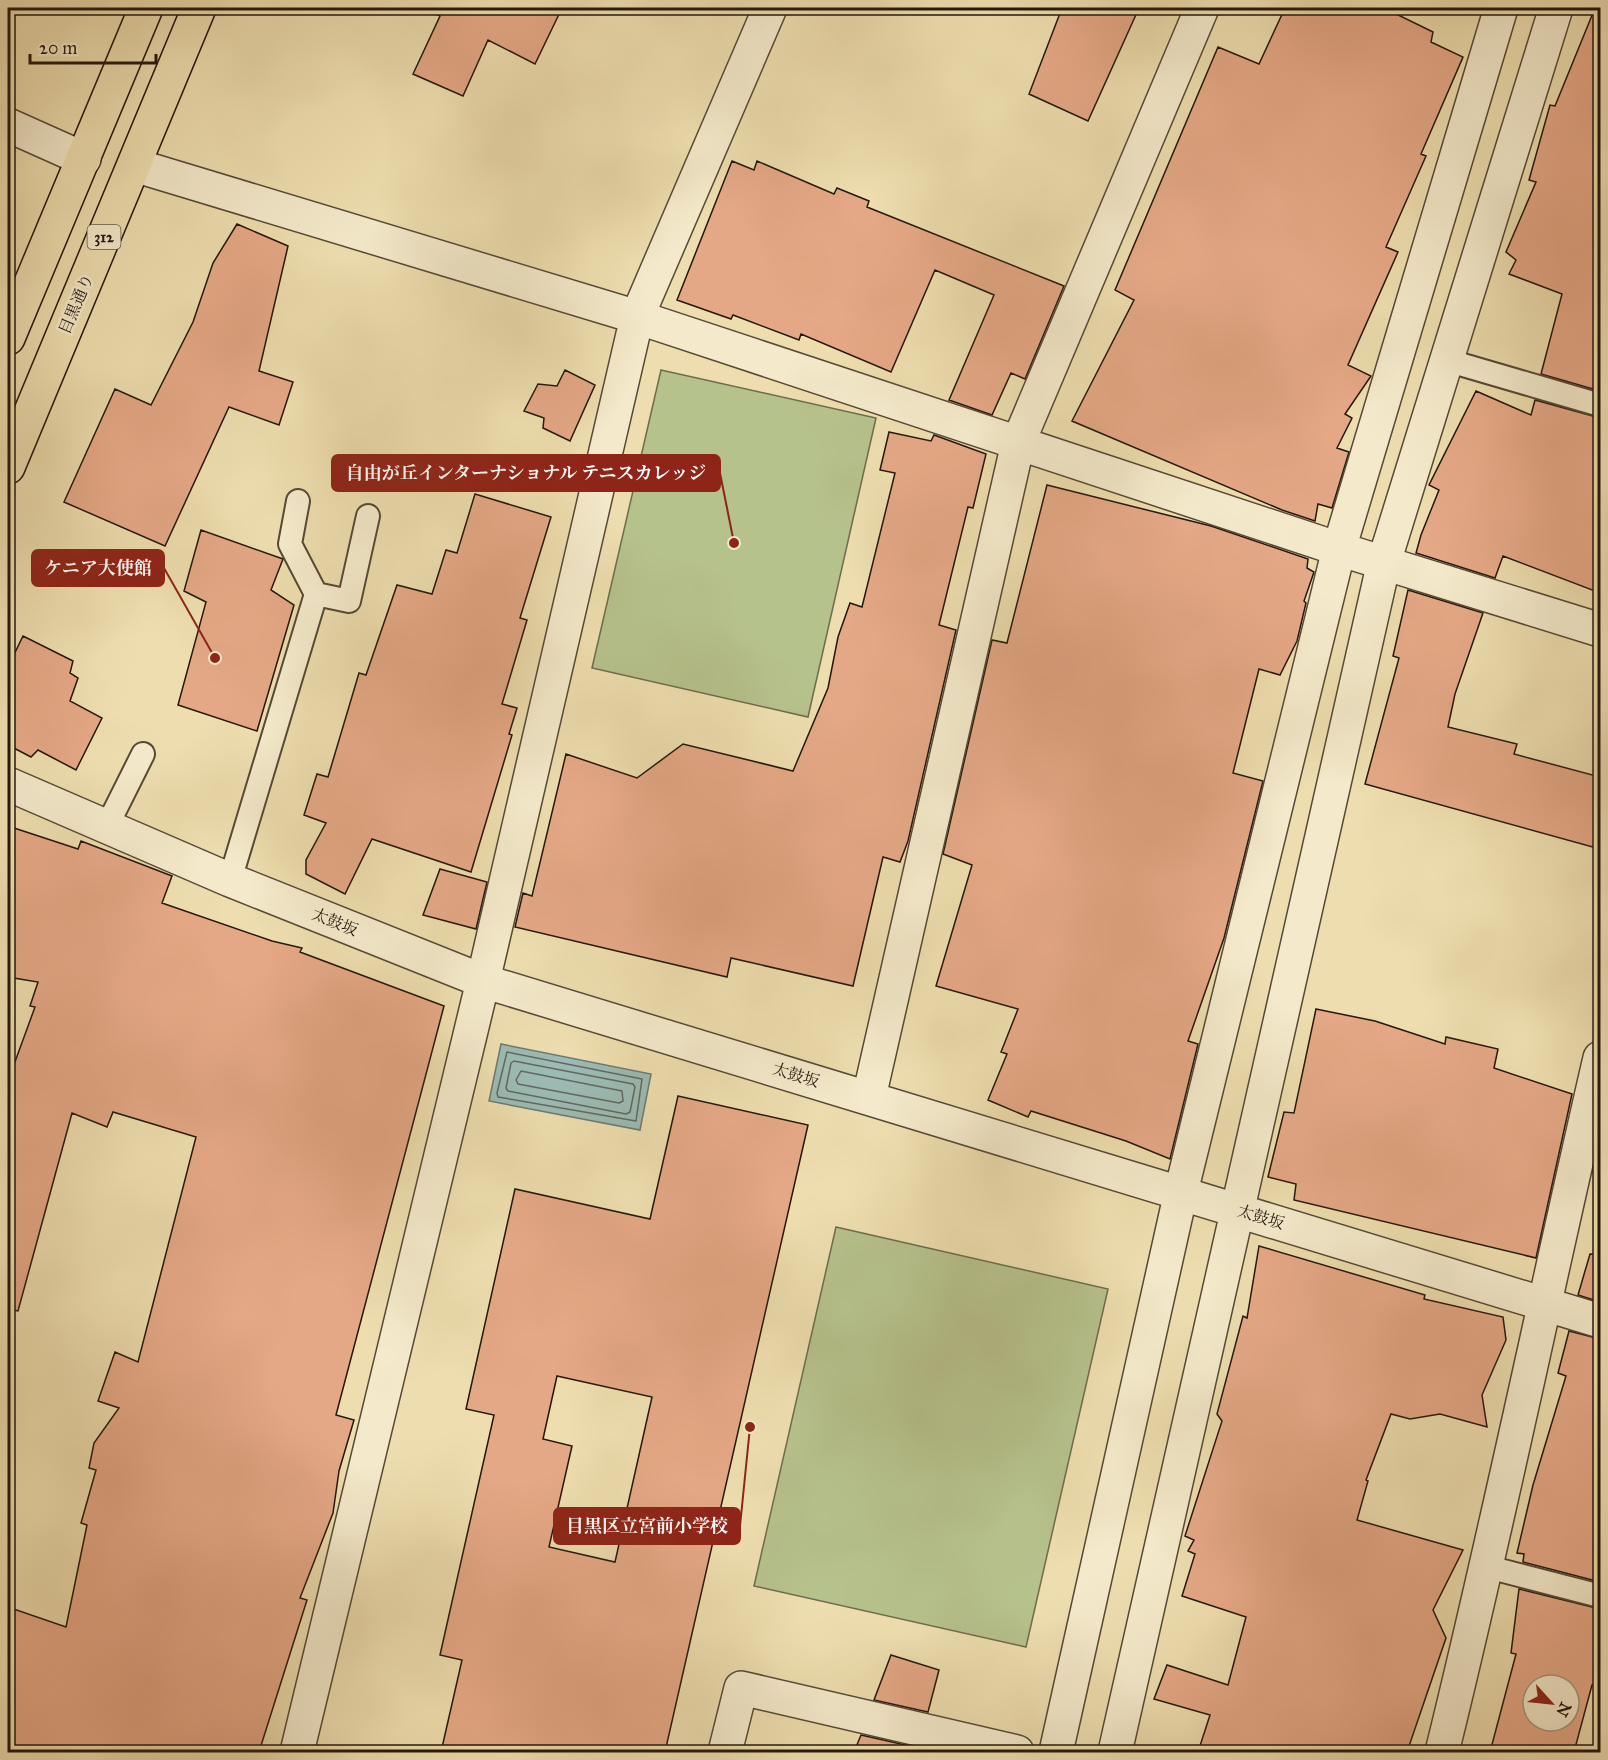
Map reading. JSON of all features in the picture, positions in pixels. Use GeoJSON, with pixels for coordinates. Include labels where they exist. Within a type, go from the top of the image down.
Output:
{"type":"FeatureCollection","features":[{"type":"Feature","properties":{"kind":"main road"},"geometry":{"type":"LineString","coordinates":[[8,338],[146,8]]}},
{"type":"Feature","properties":{"kind":"main road","name":"目黒通り"},"geometry":{"type":"LineString","coordinates":[[8,467],[199,8]]}},
{"type":"Feature","properties":{"kind":"street"},"geometry":{"type":"LineString","coordinates":[[297,1752],[483,981],[637,317],[770,8]]}},
{"type":"Feature","properties":{"kind":"street"},"geometry":{"type":"LineString","coordinates":[[868,1097],[1018,443],[1202,8]]}},
{"type":"Feature","properties":{"kind":"street"},"geometry":{"type":"LineString","coordinates":[[1056,1752],[1180,1192],[1339,549],[1501,8]]}},
{"type":"Feature","properties":{"kind":"street"},"geometry":{"type":"LineString","coordinates":[[1115,1752],[1384,562],[1556,8]]}},
{"type":"Feature","properties":{"kind":"street"},"geometry":{"type":"LineString","coordinates":[[8,125],[84,159]]}},
{"type":"Feature","properties":{"kind":"street"},"geometry":{"type":"LineString","coordinates":[[134,165],[637,317],[1339,549],[1600,630]]}},
{"type":"Feature","properties":{"kind":"street","name":"太鼓坂"},"geometry":{"type":"LineString","coordinates":[[8,784],[230,880],[483,981],[1600,1321]]}},
{"type":"Feature","properties":{"kind":"street"},"geometry":{"type":"LineString","coordinates":[[1442,1752],[1488,1567],[1543,1304],[1600,1059]]}},
{"type":"Feature","properties":{"kind":"street"},"geometry":{"type":"LineString","coordinates":[[725,1752],[741,1688],[1017,1752]]}},
{"type":"Feature","properties":{"kind":"lane"},"geometry":{"type":"LineString","coordinates":[[1446,360],[1600,405]]}},
{"type":"Feature","properties":{"kind":"lane"},"geometry":{"type":"LineString","coordinates":[[230,880],[316,594],[290,544],[298,501]]}},
{"type":"Feature","properties":{"kind":"lane"},"geometry":{"type":"LineString","coordinates":[[316,594],[349,601],[368,516]]}},
{"type":"Feature","properties":{"kind":"lane"},"geometry":{"type":"LineString","coordinates":[[107,826],[143,754]]}},
{"type":"Feature","properties":{"kind":"lane"},"geometry":{"type":"LineString","coordinates":[[1488,1567],[1600,1596]]}},
{"type":"Feature","properties":{"kind":"green space"},"geometry":{"type":"Polygon","coordinates":[[[661,370],[876,418],[808,717],[592,668],[661,370]]]}},
{"type":"Feature","properties":{"kind":"green space"},"geometry":{"type":"Polygon","coordinates":[[[836,1227],[1108,1289],[1026,1647],[754,1586],[836,1227]]]}},
{"type":"Feature","properties":{"kind":"water"},"geometry":{"type":"Polygon","coordinates":[[[501,1044],[651,1074],[640,1130],[489,1101],[501,1044]]]}},
{"type":"Feature","properties":{"kind":"building"},"geometry":{"type":"Polygon","coordinates":[[[424,8],[562,8],[535,64],[488,40],[463,96],[413,74],[440,16],[424,8]]]}},
{"type":"Feature","properties":{"kind":"building"},"geometry":{"type":"Polygon","coordinates":[[[1062,8],[1139,8],[1088,121],[1029,94],[1062,8]]]}},
{"type":"Feature","properties":{"kind":"building"},"geometry":{"type":"Polygon","coordinates":[[[1285,8],[1384,8],[1433,32],[1431,42],[1463,57],[1421,154],[1426,156],[1386,247],[1398,252],[1348,365],[1371,376],[1345,414],[1352,418],[1337,448],[1349,452],[1332,508],[1318,504],[1315,521],[1282,510],[1072,421],[1134,300],[1115,290],[1218,47],[1259,64],[1285,8]]]}},
{"type":"Feature","properties":{"kind":"building"},"geometry":{"type":"Polygon","coordinates":[[[1595,8],[1600,8],[1600,391],[1541,374],[1562,294],[1509,274],[1516,260],[1506,252],[1536,182],[1529,180],[1550,105],[1555,106],[1595,8]]]}},
{"type":"Feature","properties":{"kind":"building"},"geometry":{"type":"Polygon","coordinates":[[[732,161],[754,170],[757,161],[834,194],[837,188],[869,201],[867,207],[1064,286],[1025,379],[1011,373],[992,415],[949,400],[994,295],[935,270],[891,372],[801,334],[799,340],[733,315],[731,319],[677,300],[732,161]]]}},
{"type":"Feature","properties":{"kind":"building"},"geometry":{"type":"Polygon","coordinates":[[[237,224],[288,246],[259,371],[293,382],[279,425],[229,407],[165,546],[64,502],[115,389],[151,405],[193,322],[213,263],[237,224]]]}},
{"type":"Feature","properties":{"kind":"building"},"geometry":{"type":"Polygon","coordinates":[[[565,370],[595,385],[570,441],[543,428],[544,418],[524,411],[538,384],[557,386],[565,370]]]}},
{"type":"Feature","properties":{"kind":"building"},"geometry":{"type":"Polygon","coordinates":[[[1476,391],[1531,415],[1535,400],[1600,418],[1600,593],[1503,556],[1495,578],[1416,553],[1439,490],[1429,485],[1476,391]]]}},
{"type":"Feature","properties":{"kind":"building"},"geometry":{"type":"Polygon","coordinates":[[[889,432],[931,441],[934,435],[986,454],[973,508],[968,507],[939,625],[956,630],[908,841],[900,862],[883,857],[853,986],[731,958],[727,977],[515,927],[523,893],[532,896],[566,754],[637,778],[683,744],[793,771],[828,688],[838,637],[850,603],[862,607],[895,473],[880,470],[889,432]]]}},
{"type":"Feature","properties":{"kind":"building"},"geometry":{"type":"Polygon","coordinates":[[[1047,485],[1211,526],[1308,559],[1307,568],[1314,572],[1304,601],[1306,603],[1297,641],[1280,675],[1259,669],[1233,773],[1263,781],[1224,938],[1188,1041],[1198,1044],[1170,1159],[1126,1141],[1031,1111],[1028,1117],[988,1100],[1007,1054],[1001,1052],[1018,1009],[936,986],[972,865],[943,854],[992,640],[1007,643],[1047,485]]]}},
{"type":"Feature","properties":{"kind":"building"},"geometry":{"type":"Polygon","coordinates":[[[475,494],[551,517],[520,618],[527,620],[502,704],[517,708],[509,734],[512,735],[471,872],[372,839],[345,894],[306,874],[306,860],[326,823],[304,815],[317,774],[328,777],[359,673],[366,675],[397,585],[432,594],[446,550],[457,553],[475,494]]]}},
{"type":"Feature","properties":{"kind":"building"},"geometry":{"type":"Polygon","coordinates":[[[201,530],[283,559],[271,590],[294,605],[257,731],[178,705],[206,602],[184,591],[201,530]]]}},
{"type":"Feature","properties":{"kind":"building"},"geometry":{"type":"Polygon","coordinates":[[[1408,590],[1483,613],[1455,694],[1448,727],[1517,744],[1514,754],[1600,777],[1600,849],[1365,784],[1399,658],[1393,656],[1408,590]]]}},
{"type":"Feature","properties":{"kind":"building"},"geometry":{"type":"Polygon","coordinates":[[[23,636],[73,661],[70,673],[78,678],[70,701],[102,718],[76,770],[38,750],[31,757],[8,745],[8,667],[23,636]]]}},
{"type":"Feature","properties":{"kind":"building"},"geometry":{"type":"Polygon","coordinates":[[[8,826],[78,849],[81,841],[172,876],[162,903],[272,941],[302,948],[300,952],[444,1006],[336,1415],[354,1420],[339,1471],[333,1513],[300,1598],[307,1600],[259,1752],[8,1752],[8,1607],[66,1627],[87,1525],[81,1523],[96,1470],[89,1468],[94,1443],[119,1408],[98,1401],[115,1352],[138,1362],[196,1137],[113,1112],[107,1127],[72,1113],[18,1311],[8,1309],[8,1081],[35,1007],[30,1006],[38,982],[8,977],[8,826]]]}},
{"type":"Feature","properties":{"kind":"building"},"geometry":{"type":"Polygon","coordinates":[[[440,869],[487,882],[476,929],[423,915],[440,869]]]}},
{"type":"Feature","properties":{"kind":"building"},"geometry":{"type":"Polygon","coordinates":[[[1316,1009],[1375,1021],[1445,1044],[1446,1037],[1498,1049],[1494,1068],[1572,1094],[1536,1258],[1294,1200],[1296,1184],[1268,1177],[1284,1112],[1294,1113],[1316,1009]]]}},
{"type":"Feature","properties":{"kind":"building"},"geometry":{"type":"Polygon","coordinates":[[[678,1096],[808,1125],[665,1752],[441,1752],[462,1660],[440,1655],[494,1415],[466,1409],[515,1189],[650,1219],[678,1096]],[[557,1376],[543,1439],[572,1446],[549,1547],[615,1562],[652,1397],[557,1376]]]}},
{"type":"Feature","properties":{"kind":"building"},"geometry":{"type":"Polygon","coordinates":[[[1600,1140],[1600,1174],[1593,1172],[1600,1140]]]}},
{"type":"Feature","properties":{"kind":"building"},"geometry":{"type":"Polygon","coordinates":[[[1259,1246],[1425,1295],[1424,1299],[1503,1317],[1506,1340],[1482,1395],[1487,1427],[1440,1414],[1410,1419],[1391,1414],[1366,1480],[1368,1481],[1357,1520],[1463,1550],[1433,1610],[1446,1638],[1407,1752],[1198,1752],[1210,1715],[1154,1699],[1167,1665],[1228,1685],[1246,1617],[1182,1596],[1195,1554],[1188,1551],[1194,1540],[1185,1536],[1222,1421],[1217,1414],[1243,1316],[1247,1318],[1259,1246]]]}},
{"type":"Feature","properties":{"kind":"building"},"geometry":{"type":"Polygon","coordinates":[[[1590,1254],[1600,1255],[1600,1302],[1578,1295],[1590,1254]]]}},
{"type":"Feature","properties":{"kind":"building"},"geometry":{"type":"Polygon","coordinates":[[[1569,1331],[1600,1339],[1600,1582],[1523,1562],[1524,1554],[1517,1553],[1533,1485],[1566,1376],[1558,1373],[1569,1331]]]}},
{"type":"Feature","properties":{"kind":"building"},"geometry":{"type":"Polygon","coordinates":[[[1519,1589],[1600,1609],[1600,1685],[1592,1685],[1581,1726],[1581,1673],[1521,1673],[1521,1733],[1579,1733],[1574,1752],[1490,1752],[1516,1654],[1511,1653],[1519,1589]]]}},
{"type":"Feature","properties":{"kind":"building"},"geometry":{"type":"Polygon","coordinates":[[[891,1655],[939,1670],[928,1712],[874,1700],[891,1655]]]}},
{"type":"Feature","properties":{"kind":"building"},"geometry":{"type":"Polygon","coordinates":[[[861,1735],[919,1748],[918,1752],[854,1752],[861,1735]]]}},
{"type":"Feature","properties":{"kind":"place","name":"自由が丘インターナショナル テニスカレッジ"},"geometry":{"type":"Point","coordinates":[734,543]}},
{"type":"Feature","properties":{"kind":"place","name":"ケニア大使館"},"geometry":{"type":"Point","coordinates":[215,658]}},
{"type":"Feature","properties":{"kind":"place","name":"目黒区立宮前小学校"},"geometry":{"type":"Point","coordinates":[750,1427]}}]}
